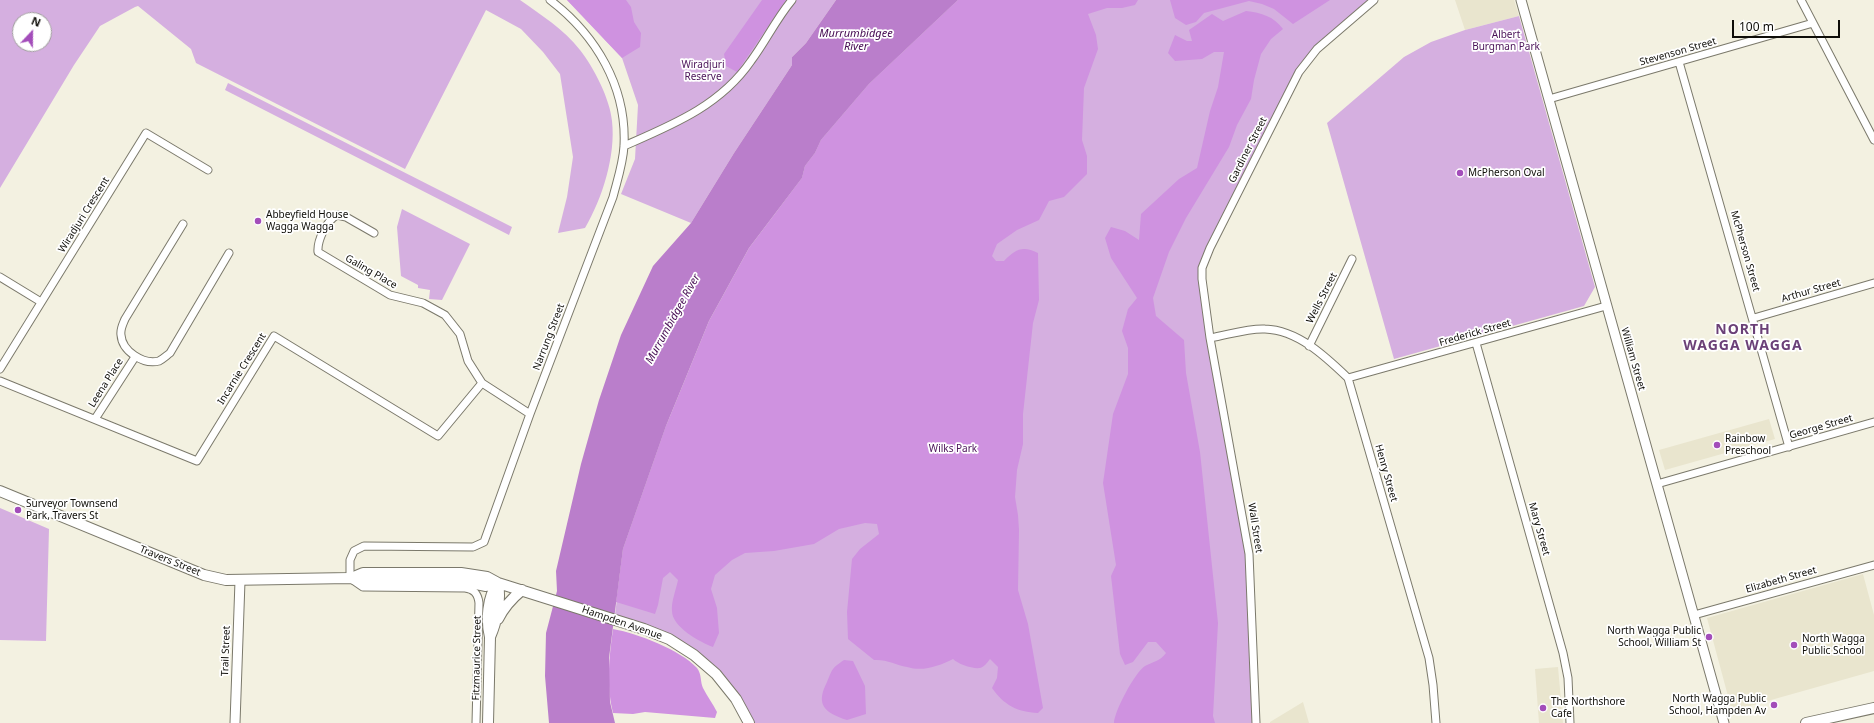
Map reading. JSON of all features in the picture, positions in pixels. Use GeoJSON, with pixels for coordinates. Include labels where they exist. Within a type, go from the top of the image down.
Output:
{"type":"FeatureCollection","features":[{"type":"Feature","properties":{"kind":"main road","name":"Travers Street"},"geometry":{"type":"LineString","coordinates":[[0,491],[204,575],[226,580],[240,581],[350,578],[363,574],[461,573],[487,577],[498,583],[526,592]]}},
{"type":"Feature","properties":{"kind":"main road","name":"Fitzmaurice Street"},"geometry":{"type":"LineString","coordinates":[[490,637],[494,626],[500,592],[498,583]]}},
{"type":"Feature","properties":{"kind":"main road","name":"Fitzmaurice Street"},"geometry":{"type":"LineString","coordinates":[[488,723],[490,637],[487,625],[492,590],[498,583]]}},
{"type":"Feature","properties":{"kind":"main road"},"geometry":{"type":"LineString","coordinates":[[494,626],[504,608],[512,598],[526,592]]}},
{"type":"Feature","properties":{"kind":"main road","name":"Hampden Avenue"},"geometry":{"type":"LineString","coordinates":[[526,592],[657,633],[694,655],[728,686],[750,723]]}},
{"type":"Feature","properties":{"kind":"main road"},"geometry":{"type":"LineString","coordinates":[[1806,723],[1874,708]]}},
{"type":"Feature","properties":{"kind":"street","name":"Narrung Street"},"geometry":{"type":"LineString","coordinates":[[350,578],[350,560],[352,553],[364,546],[472,546],[484,542],[530,414],[613,197],[624,146],[622,116],[617,94],[605,62],[588,36],[567,14],[550,0]]}},
{"type":"Feature","properties":{"kind":"street"},"geometry":{"type":"LineString","coordinates":[[624,146],[673,125],[703,108],[726,91],[752,61],[792,0]]}},
{"type":"Feature","properties":{"kind":"street","name":"Gardiner Street"},"geometry":{"type":"LineString","coordinates":[[1210,338],[1202,279],[1202,268],[1210,248],[1299,72],[1317,50],[1374,0]]}},
{"type":"Feature","properties":{"kind":"street","name":"William Street"},"geometry":{"type":"LineString","coordinates":[[1521,0],[1724,723]]}},
{"type":"Feature","properties":{"kind":"street"},"geometry":{"type":"LineString","coordinates":[[1801,0],[1874,140]]}},
{"type":"Feature","properties":{"kind":"street","name":"Stevenson Street"},"geometry":{"type":"LineString","coordinates":[[1549,99],[1812,23]]}},
{"type":"Feature","properties":{"kind":"street","name":"McPherson Street"},"geometry":{"type":"LineString","coordinates":[[1679,62],[1754,318],[1789,447]]}},
{"type":"Feature","properties":{"kind":"street","name":"Wiradjuri Crescent"},"geometry":{"type":"LineString","coordinates":[[0,369],[146,133],[208,170]]}},
{"type":"Feature","properties":{"kind":"street","name":"Galing Place"},"geometry":{"type":"LineString","coordinates":[[374,233],[346,217],[337,216],[331,220],[317,244],[318,252],[390,295],[423,304],[445,315],[460,334],[468,361],[482,383]]}},
{"type":"Feature","properties":{"kind":"street"},"geometry":{"type":"LineString","coordinates":[[183,224],[121,327],[122,340],[135,357],[152,361],[164,358],[170,353],[229,253]]}},
{"type":"Feature","properties":{"kind":"street","name":"Wells Street"},"geometry":{"type":"LineString","coordinates":[[1309,346],[1352,259]]}},
{"type":"Feature","properties":{"kind":"street"},"geometry":{"type":"LineString","coordinates":[[0,277],[41,302]]}},
{"type":"Feature","properties":{"kind":"street","name":"Arthur Street"},"geometry":{"type":"LineString","coordinates":[[1754,318],[1874,284]]}},
{"type":"Feature","properties":{"kind":"street","name":"Frederick Street"},"geometry":{"type":"LineString","coordinates":[[1348,378],[1606,306]]}},
{"type":"Feature","properties":{"kind":"street"},"geometry":{"type":"LineString","coordinates":[[1210,338],[1263,329],[1282,332],[1323,354],[1348,378]]}},
{"type":"Feature","properties":{"kind":"street","name":"Incarnie Crescent"},"geometry":{"type":"LineString","coordinates":[[0,381],[197,461],[274,336],[438,436],[482,383]]}},
{"type":"Feature","properties":{"kind":"street","name":"Wall Street"},"geometry":{"type":"LineString","coordinates":[[1210,338],[1249,554],[1256,723]]}},
{"type":"Feature","properties":{"kind":"street","name":"Mary Street"},"geometry":{"type":"LineString","coordinates":[[1476,343],[1565,659],[1568,678],[1570,723]]}},
{"type":"Feature","properties":{"kind":"street","name":"Leena Place"},"geometry":{"type":"LineString","coordinates":[[95,419],[135,357]]}},
{"type":"Feature","properties":{"kind":"street","name":"Henry Street"},"geometry":{"type":"LineString","coordinates":[[1348,378],[1429,658],[1436,723]]}},
{"type":"Feature","properties":{"kind":"street"},"geometry":{"type":"LineString","coordinates":[[482,383],[530,414]]}},
{"type":"Feature","properties":{"kind":"street","name":"George Street"},"geometry":{"type":"LineString","coordinates":[[1657,484],[1874,422]]}},
{"type":"Feature","properties":{"kind":"street","name":"Elizabeth Street"},"geometry":{"type":"LineString","coordinates":[[1694,615],[1874,564]]}},
{"type":"Feature","properties":{"kind":"street","name":"Travers Street"},"geometry":{"type":"LineString","coordinates":[[350,578],[363,587],[465,588],[473,590],[477,594]]}},
{"type":"Feature","properties":{"kind":"street","name":"Trail Street"},"geometry":{"type":"LineString","coordinates":[[235,723],[240,581]]}},
{"type":"Feature","properties":{"kind":"street","name":"Fitzmaurice Street"},"geometry":{"type":"LineString","coordinates":[[476,723],[479,603],[477,594]]}},
{"type":"Feature","properties":{"kind":"shaded area"},"geometry":{"type":"Polygon","coordinates":[[[1455,0],[1514,0],[1519,16],[1465,30],[1455,0]]]}},
{"type":"Feature","properties":{"kind":"shaded area","name":"Rainbow Preschool"},"geometry":{"type":"Polygon","coordinates":[[[1769,419],[1775,439],[1665,470],[1659,450],[1769,419]]]}},
{"type":"Feature","properties":{"kind":"shaded area","name":"North Wagga Public School"},"geometry":{"type":"Polygon","coordinates":[[[1863,574],[1874,615],[1874,671],[1732,711],[1707,618],[1863,574]]]}},
{"type":"Feature","properties":{"kind":"shaded area"},"geometry":{"type":"Polygon","coordinates":[[[1558,667],[1563,723],[1539,723],[1535,669],[1558,667]]]}},
{"type":"Feature","properties":{"kind":"shaded area"},"geometry":{"type":"Polygon","coordinates":[[[1303,702],[1309,723],[1270,723],[1270,722],[1303,702]]]}},
{"type":"Feature","properties":{"kind":"green space"},"geometry":{"type":"Polygon","coordinates":[[[0,0],[520,0],[567,35],[574,42],[591,66],[605,94],[611,112],[613,134],[610,163],[597,204],[585,228],[558,233],[567,197],[573,157],[560,74],[543,52],[521,29],[486,10],[405,169],[196,63],[191,49],[138,6],[100,26],[74,65],[0,188],[0,0]]]}},
{"type":"Feature","properties":{"kind":"green space","name":"Wiradjuri Reserve"},"geometry":{"type":"Polygon","coordinates":[[[567,0],[836,0],[806,43],[792,57],[792,65],[734,153],[691,223],[621,194],[635,159],[638,105],[622,58],[567,0]]]}},
{"type":"Feature","properties":{"kind":"green space"},"geometry":{"type":"Polygon","coordinates":[[[567,0],[626,0],[631,7],[634,22],[641,33],[640,47],[622,58],[567,0]]]}},
{"type":"Feature","properties":{"kind":"green space"},"geometry":{"type":"Polygon","coordinates":[[[762,0],[786,0],[737,72],[726,66],[724,54],[762,0]]]}},
{"type":"Feature","properties":{"kind":"green space","name":"Wilks Park"},"geometry":{"type":"Polygon","coordinates":[[[958,0],[1374,0],[1307,61],[1210,248],[1202,279],[1246,531],[1256,723],[749,723],[705,663],[615,615],[623,549],[666,426],[779,209],[802,178],[805,166],[815,153],[821,140],[869,84],[958,0]]]}},
{"type":"Feature","properties":{"kind":"green space"},"geometry":{"type":"Polygon","coordinates":[[[958,0],[1138,0],[1135,5],[1122,8],[1107,8],[1088,14],[1096,35],[1098,49],[1084,88],[1082,140],[1087,156],[1087,174],[1064,197],[1049,201],[1039,220],[1017,230],[997,244],[992,256],[996,261],[1004,261],[1015,252],[1023,249],[1038,253],[1039,300],[1033,323],[1023,414],[1023,444],[1017,470],[1015,497],[1019,530],[1018,590],[1028,624],[1043,708],[1038,713],[1017,709],[1001,699],[992,688],[997,678],[998,667],[990,659],[980,668],[965,666],[953,659],[931,668],[919,669],[887,661],[874,660],[848,639],[847,612],[852,559],[860,549],[879,534],[877,524],[865,523],[839,529],[814,544],[774,551],[745,553],[732,560],[715,575],[711,589],[717,608],[719,633],[713,647],[701,642],[688,633],[673,617],[672,604],[678,580],[670,572],[663,578],[655,614],[616,602],[623,549],[666,426],[709,321],[749,248],[802,178],[805,166],[815,153],[821,140],[869,84],[958,0]]]}},
{"type":"Feature","properties":{"kind":"green space"},"geometry":{"type":"Polygon","coordinates":[[[1170,0],[1330,0],[1293,24],[1274,9],[1249,1],[1204,13],[1196,22],[1186,25],[1175,18],[1170,0]]]}},
{"type":"Feature","properties":{"kind":"green space"},"geometry":{"type":"Polygon","coordinates":[[[1246,11],[1267,16],[1283,29],[1271,39],[1261,54],[1251,99],[1237,125],[1229,147],[1186,218],[1169,252],[1153,298],[1156,316],[1184,340],[1186,373],[1200,452],[1218,623],[1213,716],[1215,723],[1114,723],[1117,710],[1136,676],[1145,666],[1159,660],[1166,653],[1156,642],[1148,642],[1133,662],[1125,665],[1120,654],[1111,576],[1116,565],[1103,483],[1113,414],[1128,374],[1128,348],[1122,331],[1128,309],[1137,298],[1111,258],[1105,238],[1111,227],[1125,231],[1139,240],[1141,214],[1179,179],[1197,168],[1210,111],[1218,87],[1224,52],[1214,52],[1202,59],[1175,61],[1168,53],[1175,35],[1187,41],[1192,41],[1189,30],[1212,14],[1223,21],[1246,11]]]}},
{"type":"Feature","properties":{"kind":"green space","name":"McPherson Oval"},"geometry":{"type":"Polygon","coordinates":[[[1519,16],[1595,287],[1584,306],[1394,359],[1327,123],[1404,57],[1431,42],[1465,30],[1519,16]]]}},
{"type":"Feature","properties":{"kind":"green space"},"geometry":{"type":"Polygon","coordinates":[[[228,83],[512,227],[509,235],[225,90],[228,83]]]}},
{"type":"Feature","properties":{"kind":"green space"},"geometry":{"type":"Polygon","coordinates":[[[402,209],[470,244],[442,300],[429,299],[430,290],[418,288],[418,285],[401,276],[397,227],[402,209]]]}},
{"type":"Feature","properties":{"kind":"green space"},"geometry":{"type":"Polygon","coordinates":[[[0,508],[49,529],[46,641],[0,640],[0,508]]]}},
{"type":"Feature","properties":{"kind":"green space"},"geometry":{"type":"Polygon","coordinates":[[[613,629],[634,634],[658,643],[690,661],[699,671],[703,688],[717,712],[715,718],[645,712],[633,714],[613,713],[609,692],[609,661],[613,629]]]}},
{"type":"Feature","properties":{"kind":"green space"},"geometry":{"type":"Polygon","coordinates":[[[844,660],[853,661],[865,686],[866,714],[847,720],[828,711],[822,702],[824,690],[834,667],[844,660]]]}},
{"type":"Feature","properties":{"kind":"water","name":"Murrumbidgee River"},"geometry":{"type":"Polygon","coordinates":[[[836,0],[958,0],[869,84],[821,140],[815,153],[805,166],[802,178],[749,248],[709,321],[666,426],[623,549],[609,658],[610,702],[615,723],[549,723],[545,676],[546,633],[557,591],[556,571],[581,464],[599,400],[621,335],[653,266],[691,223],[734,153],[792,65],[792,57],[806,43],[836,0]]]}},
{"type":"Feature","properties":{"kind":"place","name":"McPherson Oval"},"geometry":{"type":"Point","coordinates":[1460,173]}},
{"type":"Feature","properties":{"kind":"place","name":"Abbeyfield House Wagga Wagga"},"geometry":{"type":"Point","coordinates":[258,221]}},
{"type":"Feature","properties":{"kind":"place","name":"Rainbow Preschool"},"geometry":{"type":"Point","coordinates":[1717,445]}},
{"type":"Feature","properties":{"kind":"place","name":"Surveyor Townsend Park, Travers St"},"geometry":{"type":"Point","coordinates":[18,510]}},
{"type":"Feature","properties":{"kind":"place","name":"North Wagga Public School, William St"},"geometry":{"type":"Point","coordinates":[1709,637]}},
{"type":"Feature","properties":{"kind":"place","name":"North Wagga Public School"},"geometry":{"type":"Point","coordinates":[1794,645]}},
{"type":"Feature","properties":{"kind":"place","name":"North Wagga Public School, Hampden Av"},"geometry":{"type":"Point","coordinates":[1774,705]}},
{"type":"Feature","properties":{"kind":"place","name":"The Northshore Cafe"},"geometry":{"type":"Point","coordinates":[1543,708]}},
{"type":"Feature","properties":{"kind":"district","name":"NORTH WAGGA WAGGA"},"geometry":{"type":"Point","coordinates":[1743,338]}},
{"type":"Feature","properties":{"kind":"park label","name":"Albert Burgman Park"},"geometry":{"type":"Point","coordinates":[1506,40]}}]}
